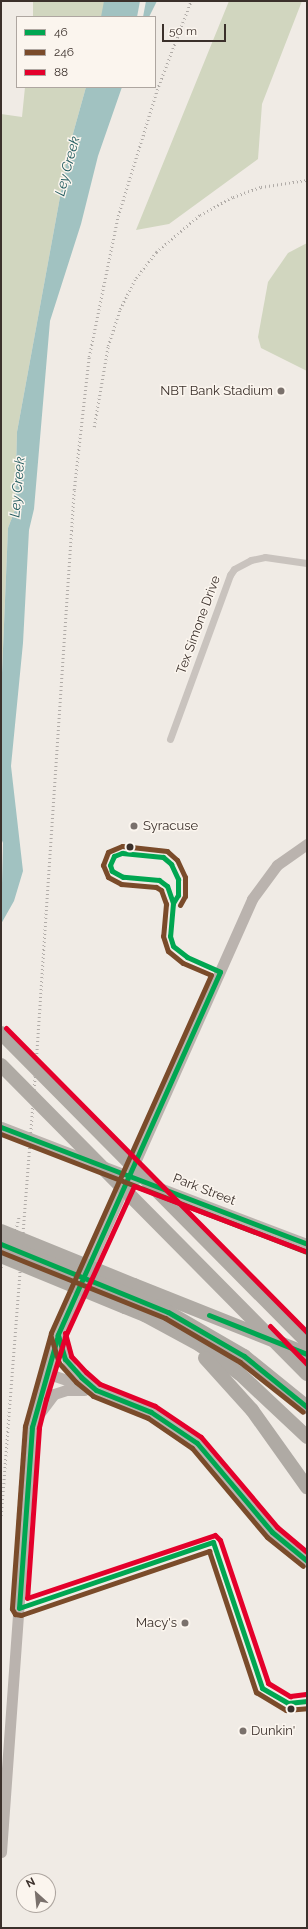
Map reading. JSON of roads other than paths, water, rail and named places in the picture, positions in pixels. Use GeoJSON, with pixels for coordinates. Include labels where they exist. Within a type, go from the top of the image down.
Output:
{"type":"FeatureCollection","features":[{"type":"Feature","properties":{"kind":"highway"},"geometry":{"type":"LineString","coordinates":[[1,1033],[307,1342]]}},
{"type":"Feature","properties":{"kind":"highway"},"geometry":{"type":"LineString","coordinates":[[1,1065],[307,1374]]}},
{"type":"Feature","properties":{"kind":"highway"},"geometry":{"type":"LineString","coordinates":[[1,1232],[130,1296],[171,1329],[227,1379],[252,1410],[307,1487]]}},
{"type":"Feature","properties":{"kind":"highway"},"geometry":{"type":"LineString","coordinates":[[1,1244],[168,1312],[244,1356],[307,1407]]}},
{"type":"Feature","properties":{"kind":"highway"},"geometry":{"type":"LineString","coordinates":[[1,1256],[130,1296],[307,1354]]}},
{"type":"Feature","properties":{"kind":"highway"},"geometry":{"type":"LineString","coordinates":[[171,1329],[200,1345],[240,1374],[307,1437]]}},
{"type":"Feature","properties":{"kind":"highway"},"geometry":{"type":"LineString","coordinates":[[273,1405],[307,1431]]}},
{"type":"Feature","properties":{"kind":"street","name":"Tex Simone Drive"},"geometry":{"type":"LineString","coordinates":[[170,739],[230,575],[239,565],[258,558],[289,559],[307,563]]}},
{"type":"Feature","properties":{"kind":"street"},"geometry":{"type":"LineString","coordinates":[[1,1852],[32,1427],[46,1373],[58,1335],[130,1177],[252,899],[277,866],[307,844]]}},
{"type":"Feature","properties":{"kind":"street","name":"Park Street"},"geometry":{"type":"LineString","coordinates":[[1,1128],[307,1244]]}},
{"type":"Feature","properties":{"kind":"street"},"geometry":{"type":"LineString","coordinates":[[58,1335],[71,1368],[96,1390]]}},
{"type":"Feature","properties":{"kind":"street"},"geometry":{"type":"LineString","coordinates":[[46,1373],[96,1390],[151,1412],[197,1443],[272,1532],[307,1561]]}},
{"type":"Feature","properties":{"kind":"street"},"geometry":{"type":"LineString","coordinates":[[32,1427],[44,1404],[54,1394],[66,1390],[96,1390]]}},
{"type":"Feature","properties":{"kind":"water"},"geometry":{"type":"Polygon","coordinates":[[[104,1],[140,1],[137,16],[101,16],[104,1]]]}},
{"type":"Feature","properties":{"kind":"water"},"geometry":{"type":"Polygon","coordinates":[[[146,1],[157,1],[150,16],[143,16],[146,1]]]}},
{"type":"Feature","properties":{"kind":"water","name":"Ley Creek"},"geometry":{"type":"Polygon","coordinates":[[[86,88],[122,88],[98,156],[81,224],[50,321],[34,509],[29,530],[23,643],[11,766],[23,871],[14,901],[1,924],[3,843],[1,838],[1,697],[8,528],[15,510],[17,432],[69,148],[86,88]]]}},
{"type":"Feature","properties":{"kind":"railway"},"geometry":{"type":"LineString","coordinates":[[1,1516],[36,1062],[74,490],[89,357],[118,216],[157,90],[191,1]]}},
{"type":"Feature","properties":{"kind":"railway"},"geometry":{"type":"LineString","coordinates":[[94,427],[108,346],[120,309],[136,278],[156,252],[200,215],[233,197],[261,187],[307,180]]}},
{"type":"Feature","properties":{"kind":"railway"},"geometry":{"type":"LineString","coordinates":[[1,1267],[13,1242],[19,1216]]}},
{"type":"Feature","properties":{"kind":"place","name":"NBT Bank Stadium"},"geometry":{"type":"Point","coordinates":[281,391]}},
{"type":"Feature","properties":{"kind":"place","name":"Syracuse"},"geometry":{"type":"Point","coordinates":[134,826]}},
{"type":"Feature","properties":{"kind":"place","name":"Macy's"},"geometry":{"type":"Point","coordinates":[185,1623]}},
{"type":"Feature","properties":{"kind":"place","name":"Dunkin'"},"geometry":{"type":"Point","coordinates":[243,1731]}}]}
